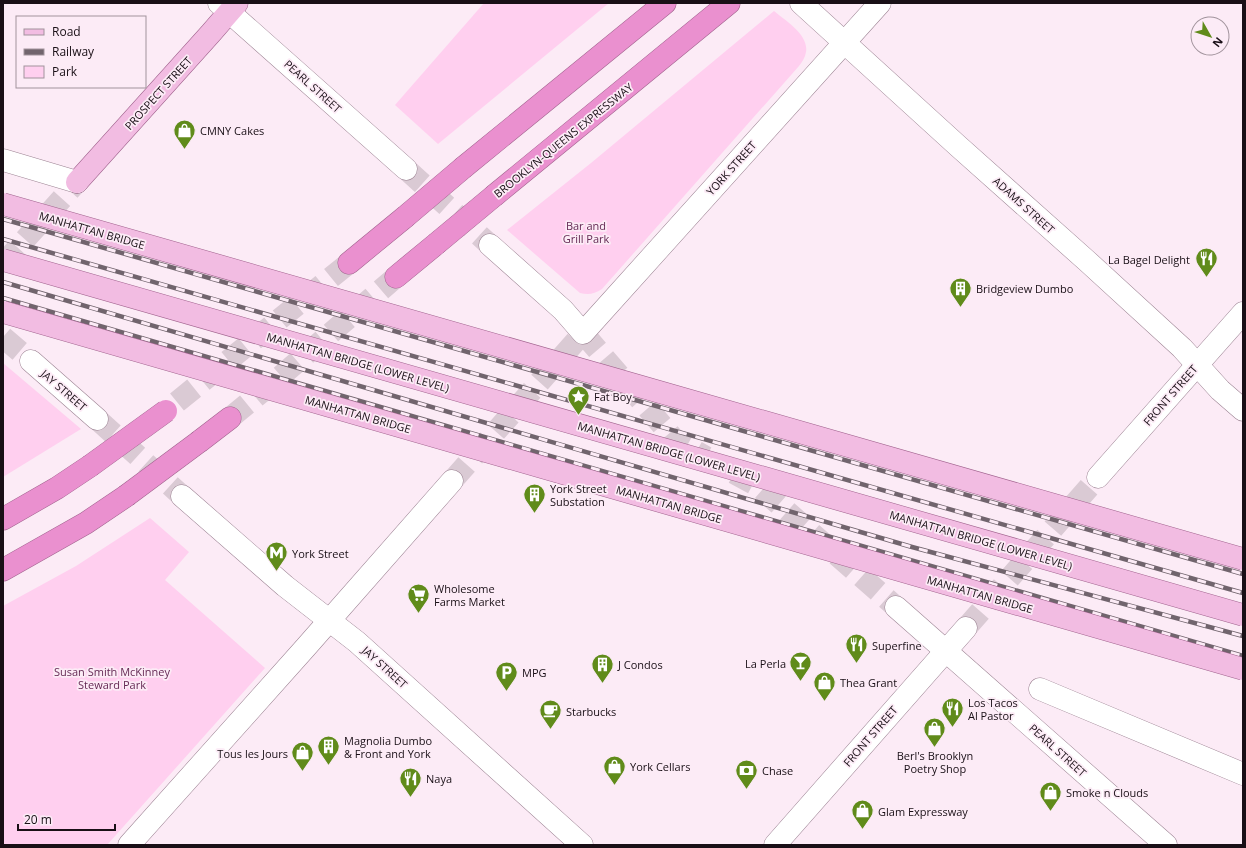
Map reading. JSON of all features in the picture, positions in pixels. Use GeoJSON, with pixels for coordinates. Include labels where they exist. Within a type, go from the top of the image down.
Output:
{"type":"FeatureCollection","features":[{"type":"Feature","properties":{"kind":"highway"},"geometry":{"type":"LineString","coordinates":[[349,263],[665,3]]}},
{"type":"Feature","properties":{"kind":"highway","name":"BROOKLYN-QUEENS EXPRESSWAY"},"geometry":{"type":"LineString","coordinates":[[396,277],[729,3]]}},
{"type":"Feature","properties":{"kind":"highway"},"geometry":{"type":"LineString","coordinates":[[3,519],[57,488],[172,407]]}},
{"type":"Feature","properties":{"kind":"highway"},"geometry":{"type":"LineString","coordinates":[[3,570],[86,523],[126,496],[230,418]]}},
{"type":"Feature","properties":{"kind":"main road","name":"PROSPECT STREET"},"geometry":{"type":"LineString","coordinates":[[77,182],[211,33],[228,6]]}},
{"type":"Feature","properties":{"kind":"main road","name":"MANHATTAN BRIDGE"},"geometry":{"type":"LineString","coordinates":[[3,204],[1243,559]]}},
{"type":"Feature","properties":{"kind":"main road","name":"MANHATTAN BRIDGE (LOWER LEVEL)"},"geometry":{"type":"LineString","coordinates":[[3,260],[1243,615]]}},
{"type":"Feature","properties":{"kind":"main road","name":"MANHATTAN BRIDGE"},"geometry":{"type":"LineString","coordinates":[[3,312],[1243,669]]}},
{"type":"Feature","properties":{"kind":"street","name":"ADAMS STREET"},"geometry":{"type":"LineString","coordinates":[[801,3],[1182,348],[1220,390],[1243,410]]}},
{"type":"Feature","properties":{"kind":"street","name":"YORK STREET"},"geometry":{"type":"LineString","coordinates":[[490,245],[563,310],[583,333],[880,3]]}},
{"type":"Feature","properties":{"kind":"street","name":"PEARL STREET"},"geometry":{"type":"LineString","coordinates":[[228,6],[406,170]]}},
{"type":"Feature","properties":{"kind":"street"},"geometry":{"type":"LineString","coordinates":[[3,160],[77,182]]}},
{"type":"Feature","properties":{"kind":"street","name":"FRONT STREET"},"geometry":{"type":"LineString","coordinates":[[1098,477],[1243,313]]}},
{"type":"Feature","properties":{"kind":"street","name":"JAY STREET"},"geometry":{"type":"LineString","coordinates":[[31,361],[97,419]]}},
{"type":"Feature","properties":{"kind":"street"},"geometry":{"type":"LineString","coordinates":[[129,845],[452,481]]}},
{"type":"Feature","properties":{"kind":"street","name":"JAY STREET"},"geometry":{"type":"LineString","coordinates":[[182,496],[285,586],[363,647],[582,845]]}},
{"type":"Feature","properties":{"kind":"street","name":"PEARL STREET"},"geometry":{"type":"LineString","coordinates":[[896,607],[1166,845]]}},
{"type":"Feature","properties":{"kind":"street","name":"FRONT STREET"},"geometry":{"type":"LineString","coordinates":[[775,845],[966,628]]}},
{"type":"Feature","properties":{"kind":"street"},"geometry":{"type":"LineString","coordinates":[[1040,689],[1243,774]]}},
{"type":"Feature","properties":{"kind":"green space"},"geometry":{"type":"Polygon","coordinates":[[[484,3],[609,3],[438,144],[395,105],[484,3]]]}},
{"type":"Feature","properties":{"kind":"green space","name":"Bar and Grill Park"},"geometry":{"type":"Polygon","coordinates":[[[774,11],[796,29],[804,40],[806,52],[799,66],[602,289],[591,294],[580,293],[507,230],[591,163],[774,11]]]}},
{"type":"Feature","properties":{"kind":"green space"},"geometry":{"type":"Polygon","coordinates":[[[3,363],[81,429],[3,477],[3,363]]]}},
{"type":"Feature","properties":{"kind":"green space","name":"Susan Smith McKinney Steward Park"},"geometry":{"type":"Polygon","coordinates":[[[150,518],[189,552],[165,580],[265,668],[107,845],[3,845],[3,606],[76,566],[150,518]]]}},
{"type":"Feature","properties":{"kind":"tunnel"},"geometry":{"type":"LineString","coordinates":[[406,169],[490,245]]}},
{"type":"Feature","properties":{"kind":"tunnel"},"geometry":{"type":"LineString","coordinates":[[3,264],[77,182]]}},
{"type":"Feature","properties":{"kind":"tunnel"},"geometry":{"type":"LineString","coordinates":[[177,402],[349,263]]}},
{"type":"Feature","properties":{"kind":"tunnel"},"geometry":{"type":"LineString","coordinates":[[230,418],[396,277]]}},
{"type":"Feature","properties":{"kind":"tunnel"},"geometry":{"type":"LineString","coordinates":[[452,481],[583,333],[674,439],[706,457]]}},
{"type":"Feature","properties":{"kind":"tunnel"},"geometry":{"type":"LineString","coordinates":[[3,337],[31,361]]}},
{"type":"Feature","properties":{"kind":"tunnel"},"geometry":{"type":"LineString","coordinates":[[97,419],[182,496]]}},
{"type":"Feature","properties":{"kind":"tunnel"},"geometry":{"type":"LineString","coordinates":[[734,473],[758,486],[896,607]]}},
{"type":"Feature","properties":{"kind":"tunnel"},"geometry":{"type":"LineString","coordinates":[[966,628],[1098,477]]}},
{"type":"Feature","properties":{"kind":"railway"},"geometry":{"type":"LineString","coordinates":[[3,219],[1243,574]]}},
{"type":"Feature","properties":{"kind":"railway"},"geometry":{"type":"LineString","coordinates":[[3,239],[1243,593]]}},
{"type":"Feature","properties":{"kind":"railway"},"geometry":{"type":"LineString","coordinates":[[3,282],[912,547],[1243,636]]}},
{"type":"Feature","properties":{"kind":"railway"},"geometry":{"type":"LineString","coordinates":[[3,298],[1243,656]]}},
{"type":"Feature","properties":{"kind":"place","name":"CMNY Cakes"},"geometry":{"type":"Point","coordinates":[184,150]}},
{"type":"Feature","properties":{"kind":"place","name":"La Bagel Delight"},"geometry":{"type":"Point","coordinates":[1206,278]}},
{"type":"Feature","properties":{"kind":"place","name":"Bridgeview Dumbo"},"geometry":{"type":"Point","coordinates":[961,308]}},
{"type":"Feature","properties":{"kind":"place","name":"Fat Boy"},"geometry":{"type":"Point","coordinates":[578,416]}},
{"type":"Feature","properties":{"kind":"place","name":"York Street Substation"},"geometry":{"type":"Point","coordinates":[534,514]}},
{"type":"Feature","properties":{"kind":"place","name":"York Street"},"geometry":{"type":"Point","coordinates":[276,572]}},
{"type":"Feature","properties":{"kind":"place","name":"Wholesome Farms Market"},"geometry":{"type":"Point","coordinates":[418,614]}},
{"type":"Feature","properties":{"kind":"place","name":"Superfine"},"geometry":{"type":"Point","coordinates":[856,664]}},
{"type":"Feature","properties":{"kind":"place","name":"La Perla"},"geometry":{"type":"Point","coordinates":[801,682]}},
{"type":"Feature","properties":{"kind":"place","name":"J Condos"},"geometry":{"type":"Point","coordinates":[603,684]}},
{"type":"Feature","properties":{"kind":"place","name":"MPG"},"geometry":{"type":"Point","coordinates":[506,692]}},
{"type":"Feature","properties":{"kind":"place","name":"Thea Grant"},"geometry":{"type":"Point","coordinates":[824,702]}},
{"type":"Feature","properties":{"kind":"place","name":"Los Tacos Al Pastor"},"geometry":{"type":"Point","coordinates":[953,728]}},
{"type":"Feature","properties":{"kind":"place","name":"Starbucks"},"geometry":{"type":"Point","coordinates":[550,730]}},
{"type":"Feature","properties":{"kind":"place","name":"Berl's Brooklyn Poetry Shop"},"geometry":{"type":"Point","coordinates":[935,748]}},
{"type":"Feature","properties":{"kind":"place","name":"Magnolia Dumbo & Front and York"},"geometry":{"type":"Point","coordinates":[329,766]}},
{"type":"Feature","properties":{"kind":"place","name":"Tous les Jours"},"geometry":{"type":"Point","coordinates":[303,772]}},
{"type":"Feature","properties":{"kind":"place","name":"York Cellars"},"geometry":{"type":"Point","coordinates":[614,786]}},
{"type":"Feature","properties":{"kind":"place","name":"Chase"},"geometry":{"type":"Point","coordinates":[747,790]}},
{"type":"Feature","properties":{"kind":"place","name":"Naya"},"geometry":{"type":"Point","coordinates":[410,798]}},
{"type":"Feature","properties":{"kind":"place","name":"Smoke n Clouds"},"geometry":{"type":"Point","coordinates":[1050,812]}},
{"type":"Feature","properties":{"kind":"place","name":"Glam Expressway"},"geometry":{"type":"Point","coordinates":[862,830]}}]}
